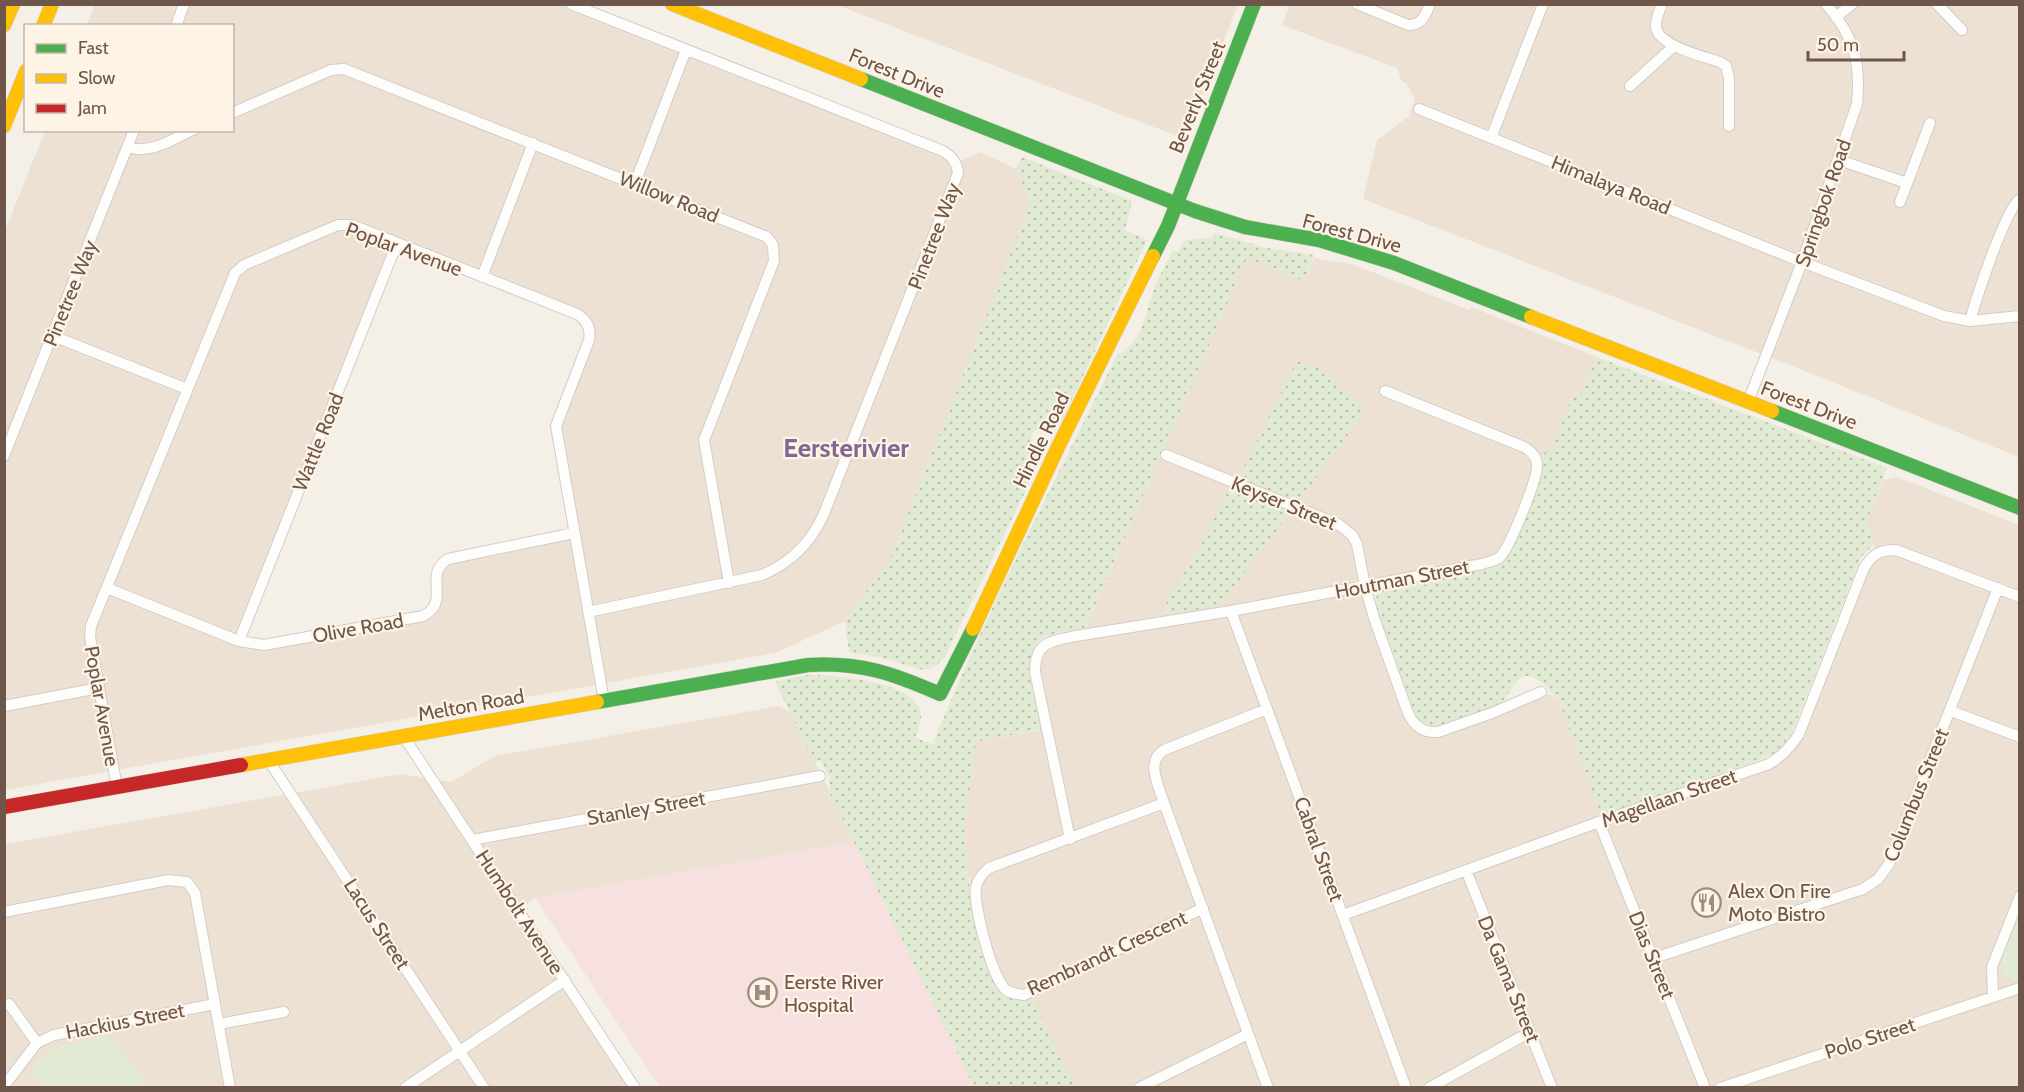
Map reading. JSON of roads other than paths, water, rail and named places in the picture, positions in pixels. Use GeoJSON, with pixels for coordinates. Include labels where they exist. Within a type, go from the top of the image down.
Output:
{"type":"FeatureCollection","features":[{"type":"Feature","properties":{"kind":"street"},"geometry":{"type":"LineString","coordinates":[[4,26],[13,4]]}},
{"type":"Feature","properties":{"kind":"street"},"geometry":{"type":"LineString","coordinates":[[44,24],[51,4]]}},
{"type":"Feature","properties":{"kind":"street"},"geometry":{"type":"LineString","coordinates":[[177,24],[184,4]]}},
{"type":"Feature","properties":{"kind":"street","name":"Pinetree Way"},"geometry":{"type":"LineString","coordinates":[[571,4],[942,151],[952,158],[958,173],[818,527],[804,547],[785,563],[762,575],[729,583]]}},
{"type":"Feature","properties":{"kind":"street","name":"Forest Drive"},"geometry":{"type":"LineString","coordinates":[[672,4],[689,8],[1177,204],[1245,228],[1319,240],[1394,263],[2019,508]]}},
{"type":"Feature","properties":{"kind":"street","name":"Beverly Street"},"geometry":{"type":"LineString","coordinates":[[1177,204],[1254,4]]}},
{"type":"Feature","properties":{"kind":"street"},"geometry":{"type":"LineString","coordinates":[[1357,4],[1408,25],[1416,25],[1422,21],[1430,4]]}},
{"type":"Feature","properties":{"kind":"street"},"geometry":{"type":"LineString","coordinates":[[1491,138],[1543,4]]}},
{"type":"Feature","properties":{"kind":"street"},"geometry":{"type":"LineString","coordinates":[[1662,4],[1657,20],[1661,37],[1674,46],[1726,66],[1729,78],[1729,126]]}},
{"type":"Feature","properties":{"kind":"street","name":"Springbok Road"},"geometry":{"type":"LineString","coordinates":[[1748,402],[1802,262],[1857,104],[1855,53],[1848,35],[1826,4]]}},
{"type":"Feature","properties":{"kind":"street"},"geometry":{"type":"LineString","coordinates":[[1836,17],[1852,4]]}},
{"type":"Feature","properties":{"kind":"street"},"geometry":{"type":"LineString","coordinates":[[1937,4],[1962,30]]}},
{"type":"Feature","properties":{"kind":"street"},"geometry":{"type":"LineString","coordinates":[[1630,86],[1674,46]]}},
{"type":"Feature","properties":{"kind":"street"},"geometry":{"type":"LineString","coordinates":[[635,183],[686,50]]}},
{"type":"Feature","properties":{"kind":"street","name":"Willow Road"},"geometry":{"type":"LineString","coordinates":[[234,112],[331,70],[344,69],[763,234],[771,241],[775,250],[774,261],[704,440],[729,583]]}},
{"type":"Feature","properties":{"kind":"street"},"geometry":{"type":"LineString","coordinates":[[4,126],[24,76]]}},
{"type":"Feature","properties":{"kind":"street","name":"Himalaya Road"},"geometry":{"type":"LineString","coordinates":[[1419,109],[1802,262],[1944,316],[1970,321],[2019,316]]}},
{"type":"Feature","properties":{"kind":"street"},"geometry":{"type":"LineString","coordinates":[[1900,202],[1929,123]]}},
{"type":"Feature","properties":{"kind":"street","name":"Pinetree Way"},"geometry":{"type":"LineString","coordinates":[[4,456],[133,132]]}},
{"type":"Feature","properties":{"kind":"street"},"geometry":{"type":"LineString","coordinates":[[128,147],[138,151],[148,150],[188,132]]}},
{"type":"Feature","properties":{"kind":"street"},"geometry":{"type":"LineString","coordinates":[[482,277],[533,143]]}},
{"type":"Feature","properties":{"kind":"street"},"geometry":{"type":"LineString","coordinates":[[1839,160],[1907,183]]}},
{"type":"Feature","properties":{"kind":"street"},"geometry":{"type":"LineString","coordinates":[[1970,321],[2012,206],[2019,199]]}},
{"type":"Feature","properties":{"kind":"street","name":"Hindle Road"},"geometry":{"type":"LineString","coordinates":[[940,693],[965,646],[1058,447],[1177,204]]}},
{"type":"Feature","properties":{"kind":"street","name":"Poplar Avenue"},"geometry":{"type":"LineString","coordinates":[[117,788],[90,631],[187,389],[233,277],[241,267],[333,226],[344,224],[577,314],[589,328],[589,340],[556,426],[604,701]]}},
{"type":"Feature","properties":{"kind":"street","name":"Wattle Road"},"geometry":{"type":"LineString","coordinates":[[239,641],[397,243]]}},
{"type":"Feature","properties":{"kind":"street"},"geometry":{"type":"LineString","coordinates":[[53,336],[187,389]]}},
{"type":"Feature","properties":{"kind":"street","name":"Houtman Street"},"geometry":{"type":"LineString","coordinates":[[1070,839],[1035,672],[1037,652],[1052,640],[1231,611],[1494,561],[1506,548],[1537,470],[1536,459],[1529,449],[1385,391]]}},
{"type":"Feature","properties":{"kind":"street","name":"Keyser Street"},"geometry":{"type":"LineString","coordinates":[[1166,455],[1345,528],[1357,544],[1374,618],[1408,713],[1421,729],[1438,732],[1492,713],[1541,692]]}},
{"type":"Feature","properties":{"kind":"street","name":"Olive Road"},"geometry":{"type":"LineString","coordinates":[[107,588],[239,641],[264,645],[423,616],[432,611],[436,603],[436,573],[441,564],[448,559],[574,533]]}},
{"type":"Feature","properties":{"kind":"street","name":"Magellaan Street"},"geometry":{"type":"LineString","coordinates":[[1343,915],[1599,822],[1769,764],[1780,757],[1791,747],[1799,734],[1864,568],[1875,553],[1896,550],[1998,588]]}},
{"type":"Feature","properties":{"kind":"street"},"geometry":{"type":"LineString","coordinates":[[588,612],[729,583]]}},
{"type":"Feature","properties":{"kind":"street"},"geometry":{"type":"LineString","coordinates":[[1998,588],[2019,597]]}},
{"type":"Feature","properties":{"kind":"street","name":"Columbus Street"},"geometry":{"type":"LineString","coordinates":[[1654,958],[1863,889],[1878,879],[1889,864],[1998,588]]}},
{"type":"Feature","properties":{"kind":"street","name":"Cabral Street"},"geometry":{"type":"LineString","coordinates":[[1231,611],[1406,1088]]}},
{"type":"Feature","properties":{"kind":"street","name":"Melton Road"},"geometry":{"type":"LineString","coordinates":[[4,807],[808,664],[846,663],[878,668],[940,693]]}},
{"type":"Feature","properties":{"kind":"street"},"geometry":{"type":"LineString","coordinates":[[4,706],[99,688]]}},
{"type":"Feature","properties":{"kind":"street"},"geometry":{"type":"LineString","coordinates":[[1267,709],[1160,752],[1153,768],[1268,1088]]}},
{"type":"Feature","properties":{"kind":"street"},"geometry":{"type":"LineString","coordinates":[[1951,711],[2019,737]]}},
{"type":"Feature","properties":{"kind":"street","name":"Humbolt Avenue"},"geometry":{"type":"LineString","coordinates":[[404,737],[635,1088]]}},
{"type":"Feature","properties":{"kind":"street","name":"Lacus Street"},"geometry":{"type":"LineString","coordinates":[[269,761],[484,1088]]}},
{"type":"Feature","properties":{"kind":"street","name":"Stanley Street"},"geometry":{"type":"LineString","coordinates":[[472,840],[820,776]]}},
{"type":"Feature","properties":{"kind":"street","name":"Rembrandt Crescent"},"geometry":{"type":"LineString","coordinates":[[1164,803],[989,868],[978,881],[975,889],[986,948],[1003,986],[1012,993],[1030,993],[1203,908]]}},
{"type":"Feature","properties":{"kind":"street","name":"Dias Street"},"geometry":{"type":"LineString","coordinates":[[1599,822],[1705,1088]]}},
{"type":"Feature","properties":{"kind":"street","name":"Da Gama Street"},"geometry":{"type":"LineString","coordinates":[[1466,870],[1552,1088]]}},
{"type":"Feature","properties":{"kind":"street"},"geometry":{"type":"LineString","coordinates":[[4,912],[168,880],[187,882],[195,893],[230,1088]]}},
{"type":"Feature","properties":{"kind":"street"},"geometry":{"type":"LineString","coordinates":[[1994,996],[1992,967],[2019,896]]}},
{"type":"Feature","properties":{"kind":"street"},"geometry":{"type":"LineString","coordinates":[[405,1088],[565,981]]}},
{"type":"Feature","properties":{"kind":"street","name":"Polo Street"},"geometry":{"type":"LineString","coordinates":[[1720,1088],[2019,988]]}},
{"type":"Feature","properties":{"kind":"street"},"geometry":{"type":"LineString","coordinates":[[4,1086],[37,1043],[9,1004]]}},
{"type":"Feature","properties":{"kind":"street","name":"Hackius Street"},"geometry":{"type":"LineString","coordinates":[[37,1043],[54,1035],[215,1004]]}},
{"type":"Feature","properties":{"kind":"street"},"geometry":{"type":"LineString","coordinates":[[219,1024],[284,1012]]}},
{"type":"Feature","properties":{"kind":"street"},"geometry":{"type":"LineString","coordinates":[[1429,1088],[1530,1032]]}},
{"type":"Feature","properties":{"kind":"street"},"geometry":{"type":"LineString","coordinates":[[1139,1088],[1248,1034]]}},
{"type":"Feature","properties":{"kind":"place","name":"Alex On Fire Moto Bistro"},"geometry":{"type":"Point","coordinates":[1707,902]}},
{"type":"Feature","properties":{"kind":"place","name":"Eerste River Hospital"},"geometry":{"type":"Point","coordinates":[763,993]}},
{"type":"Feature","properties":{"kind":"district","name":"Eersterivier"},"geometry":{"type":"Point","coordinates":[846,448]}}]}
